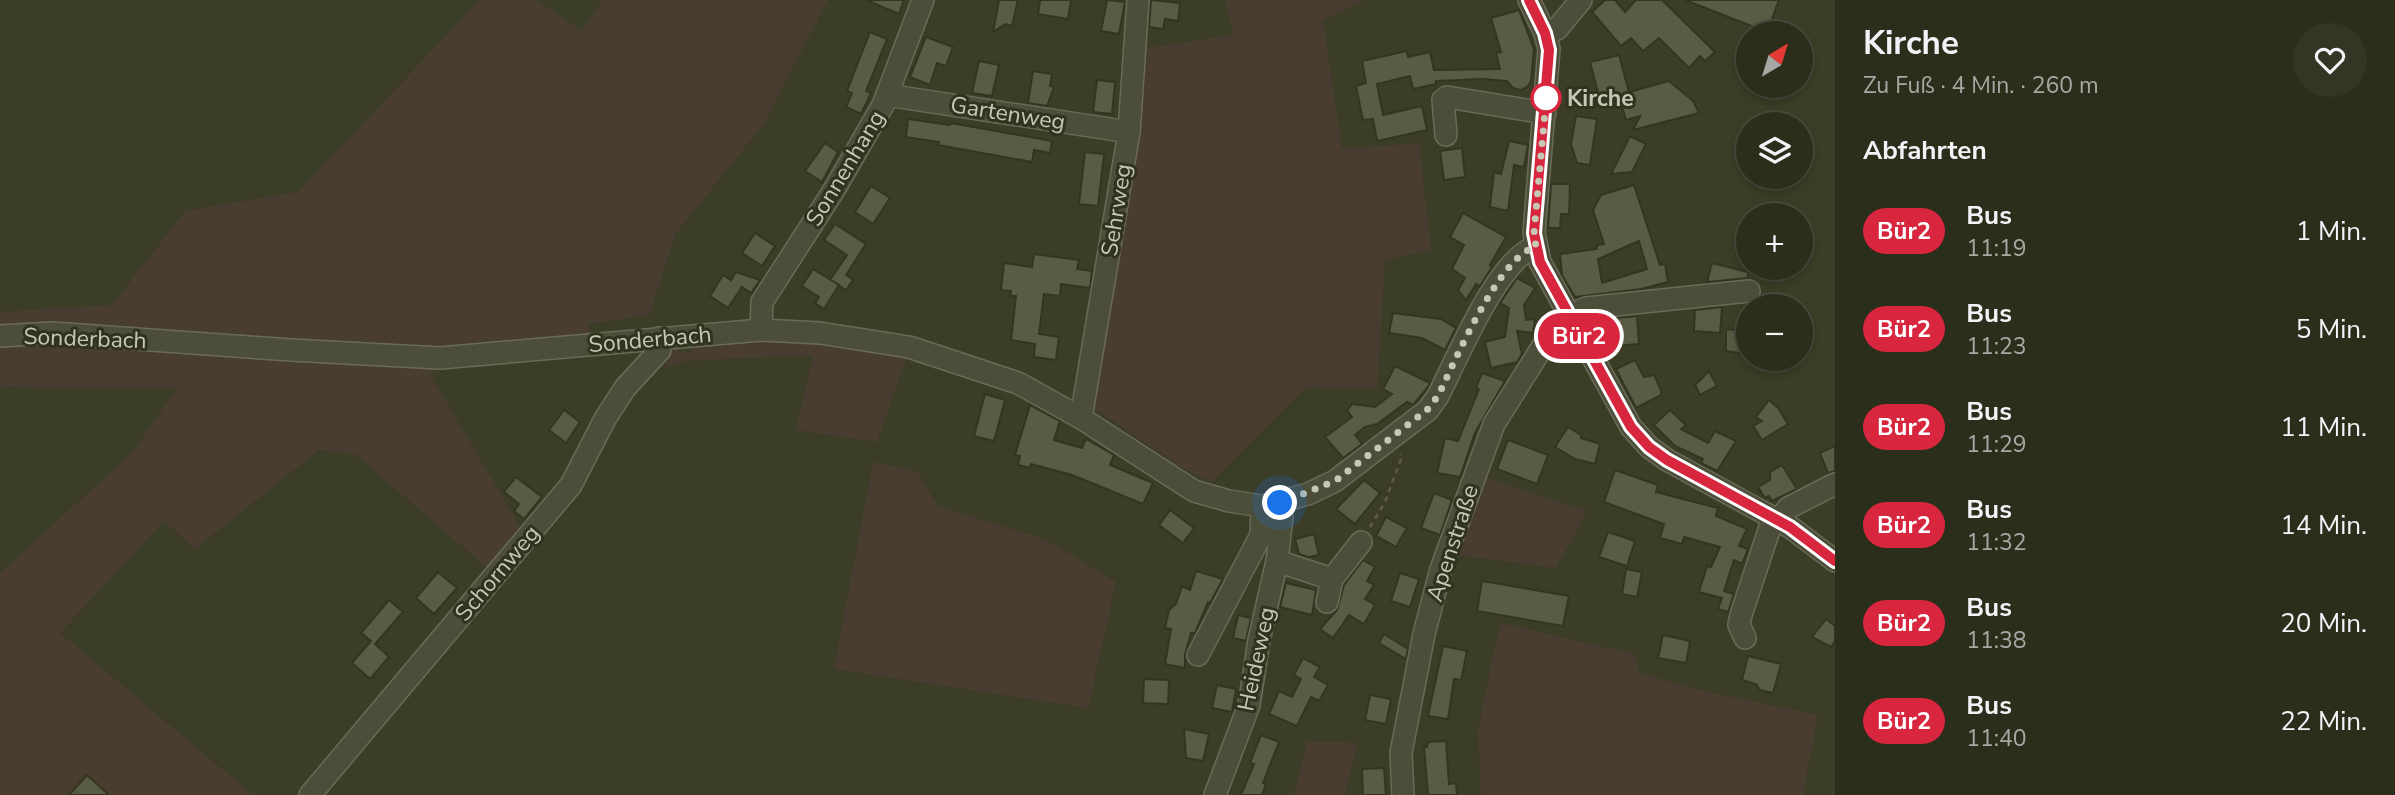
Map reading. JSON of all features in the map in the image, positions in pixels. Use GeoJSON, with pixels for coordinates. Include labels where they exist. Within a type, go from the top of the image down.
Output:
{"type":"FeatureCollection","features":[{"type":"Feature","properties":{"kind":"street","name":"Sonnenhang"},"geometry":{"type":"LineString","coordinates":[[761,330],[762,302],[834,190],[883,105],[923,0]]}},
{"type":"Feature","properties":{"kind":"street","name":"Sehrweg"},"geometry":{"type":"LineString","coordinates":[[1082,418],[1129,132],[1138,0]]}},
{"type":"Feature","properties":{"kind":"street"},"geometry":{"type":"LineString","coordinates":[[1530,0],[1545,33],[1549,57],[1534,233],[1540,262],[1567,316],[1631,427],[1649,447],[1667,460],[1776,519],[1835,561]]}},
{"type":"Feature","properties":{"kind":"street"},"geometry":{"type":"LineString","coordinates":[[1545,33],[1557,29],[1581,0]]}},
{"type":"Feature","properties":{"kind":"street","name":"Gartenweg"},"geometry":{"type":"LineString","coordinates":[[887,94],[1129,132]]}},
{"type":"Feature","properties":{"kind":"street"},"geometry":{"type":"LineString","coordinates":[[1446,135],[1443,100],[1447,97],[1545,114]]}},
{"type":"Feature","properties":{"kind":"street"},"geometry":{"type":"LineString","coordinates":[[1198,655],[1261,535],[1271,504],[1335,481],[1427,410],[1438,396],[1496,284],[1520,254],[1536,247]]}},
{"type":"Feature","properties":{"kind":"street"},"geometry":{"type":"LineString","coordinates":[[1567,316],[1586,308],[1749,291]]}},
{"type":"Feature","properties":{"kind":"street","name":"Apenstraße"},"geometry":{"type":"LineString","coordinates":[[1403,795],[1401,753],[1424,634],[1441,569],[1494,424],[1558,322],[1567,316]]}},
{"type":"Feature","properties":{"kind":"street","name":"Sonderbach"},"geometry":{"type":"LineString","coordinates":[[0,336],[52,333],[440,358],[761,330],[820,333],[909,347],[1018,383],[1082,418],[1194,491],[1229,501],[1271,504]]}},
{"type":"Feature","properties":{"kind":"street","name":"Schornweg"},"geometry":{"type":"LineString","coordinates":[[310,795],[571,485],[605,419],[625,388],[660,350],[659,338]]}},
{"type":"Feature","properties":{"kind":"street"},"geometry":{"type":"LineString","coordinates":[[1745,638],[1740,625],[1741,615],[1776,519],[1788,508],[1835,484]]}},
{"type":"Feature","properties":{"kind":"street","name":"Heideweg"},"geometry":{"type":"LineString","coordinates":[[1215,795],[1249,705],[1259,640],[1277,561],[1282,517],[1271,504]]}},
{"type":"Feature","properties":{"kind":"street"},"geometry":{"type":"LineString","coordinates":[[1327,602],[1332,579],[1361,542]]}},
{"type":"Feature","properties":{"kind":"street"},"geometry":{"type":"LineString","coordinates":[[1277,561],[1332,579]]}},
{"type":"Feature","properties":{"kind":"path"},"geometry":{"type":"LineString","coordinates":[[1361,542],[1385,502],[1402,456],[1392,439]]}},
{"type":"Feature","properties":{"kind":"shaded area"},"geometry":{"type":"Polygon","coordinates":[[[480,0],[537,0],[582,31],[602,0],[828,0],[763,125],[676,233],[649,315],[588,324],[590,335],[443,351],[0,331],[0,312],[112,305],[185,211],[298,192],[480,0]]]}},
{"type":"Feature","properties":{"kind":"shaded area"},"geometry":{"type":"Polygon","coordinates":[[[1225,0],[1363,0],[1323,20],[1342,149],[1419,143],[1431,250],[1385,260],[1377,388],[1306,387],[1211,482],[1181,467],[1090,405],[1139,49],[1234,35],[1225,0]]]}},
{"type":"Feature","properties":{"kind":"shaded area"},"geometry":{"type":"Polygon","coordinates":[[[762,337],[817,341],[907,355],[877,442],[796,430],[813,355],[684,361],[664,367],[677,343],[679,352],[692,352],[691,342],[762,337]]]}},
{"type":"Feature","properties":{"kind":"shaded area"},"geometry":{"type":"Polygon","coordinates":[[[47,341],[438,368],[430,374],[524,534],[493,573],[355,454],[319,450],[195,549],[164,521],[60,633],[253,795],[0,795],[0,573],[132,453],[177,388],[0,387],[0,345],[47,341]]]}},
{"type":"Feature","properties":{"kind":"shaded area"},"geometry":{"type":"Polygon","coordinates":[[[873,462],[917,471],[938,506],[1047,540],[1116,582],[1088,708],[834,669],[873,462]]]}},
{"type":"Feature","properties":{"kind":"shaded area"},"geometry":{"type":"Polygon","coordinates":[[[1485,478],[1587,511],[1556,568],[1456,555],[1485,478]]]}},
{"type":"Feature","properties":{"kind":"shaded area"},"geometry":{"type":"Polygon","coordinates":[[[1500,623],[1635,654],[1639,673],[1708,692],[1818,715],[1804,788],[1805,795],[1481,795],[1478,730],[1500,623]]]}},
{"type":"Feature","properties":{"kind":"shaded area"},"geometry":{"type":"Polygon","coordinates":[[[1307,741],[1358,743],[1345,795],[1294,795],[1307,741]]]}},
{"type":"Feature","properties":{"kind":"building"},"geometry":{"type":"Polygon","coordinates":[[[866,0],[904,0],[899,14],[866,0]]]}},
{"type":"Feature","properties":{"kind":"building"},"geometry":{"type":"Polygon","coordinates":[[[999,0],[1018,0],[1012,26],[1005,24],[993,32],[999,0]]]}},
{"type":"Feature","properties":{"kind":"building"},"geometry":{"type":"Polygon","coordinates":[[[1040,0],[1071,0],[1068,19],[1038,14],[1040,0]]]}},
{"type":"Feature","properties":{"kind":"building"},"geometry":{"type":"Polygon","coordinates":[[[1107,0],[1125,2],[1119,34],[1101,31],[1107,0]]]}},
{"type":"Feature","properties":{"kind":"building"},"geometry":{"type":"Polygon","coordinates":[[[1151,0],[1180,3],[1178,21],[1165,19],[1163,29],[1149,27],[1151,0]]]}},
{"type":"Feature","properties":{"kind":"building"},"geometry":{"type":"Polygon","coordinates":[[[1605,0],[1615,0],[1625,12],[1636,0],[1662,0],[1715,52],[1705,61],[1700,56],[1689,68],[1659,38],[1643,51],[1631,38],[1621,46],[1592,12],[1605,0]]]}},
{"type":"Feature","properties":{"kind":"building"},"geometry":{"type":"Polygon","coordinates":[[[1685,0],[1779,0],[1771,21],[1739,21],[1685,0]]]}},
{"type":"Feature","properties":{"kind":"building"},"geometry":{"type":"Polygon","coordinates":[[[1519,10],[1534,49],[1531,81],[1527,87],[1521,90],[1513,88],[1507,81],[1482,79],[1436,81],[1436,84],[1413,89],[1410,76],[1377,84],[1383,115],[1422,106],[1427,130],[1377,141],[1373,119],[1363,120],[1356,86],[1366,83],[1362,61],[1407,51],[1408,57],[1430,52],[1434,70],[1500,69],[1496,53],[1501,52],[1491,18],[1519,10]]]}},
{"type":"Feature","properties":{"kind":"building"},"geometry":{"type":"Polygon","coordinates":[[[870,32],[887,39],[866,91],[871,93],[861,114],[846,107],[852,93],[847,91],[870,32]]]}},
{"type":"Feature","properties":{"kind":"building"},"geometry":{"type":"Polygon","coordinates":[[[926,37],[953,47],[946,66],[937,63],[930,85],[910,77],[926,37]]]}},
{"type":"Feature","properties":{"kind":"building"},"geometry":{"type":"Polygon","coordinates":[[[1619,55],[1629,92],[1669,81],[1693,101],[1699,113],[1633,130],[1640,116],[1626,120],[1621,103],[1602,108],[1590,62],[1619,55]]]}},
{"type":"Feature","properties":{"kind":"building"},"geometry":{"type":"Polygon","coordinates":[[[979,61],[999,65],[992,96],[972,93],[979,61]]]}},
{"type":"Feature","properties":{"kind":"building"},"geometry":{"type":"Polygon","coordinates":[[[1033,71],[1052,74],[1050,86],[1054,87],[1047,106],[1028,103],[1033,71]]]}},
{"type":"Feature","properties":{"kind":"building"},"geometry":{"type":"Polygon","coordinates":[[[1097,80],[1115,82],[1112,114],[1093,112],[1097,80]]]}},
{"type":"Feature","properties":{"kind":"building"},"geometry":{"type":"Polygon","coordinates":[[[1576,116],[1597,119],[1590,165],[1577,163],[1571,144],[1576,116]]]}},
{"type":"Feature","properties":{"kind":"building"},"geometry":{"type":"Polygon","coordinates":[[[908,119],[951,123],[1052,141],[1050,153],[1034,150],[1032,162],[938,145],[939,142],[906,137],[908,119]]]}},
{"type":"Feature","properties":{"kind":"building"},"geometry":{"type":"Polygon","coordinates":[[[1630,136],[1646,144],[1632,172],[1611,174],[1630,136]]]}},
{"type":"Feature","properties":{"kind":"building"},"geometry":{"type":"Polygon","coordinates":[[[1509,141],[1528,145],[1524,167],[1514,165],[1508,211],[1490,207],[1494,172],[1501,174],[1509,141]]]}},
{"type":"Feature","properties":{"kind":"building"},"geometry":{"type":"Polygon","coordinates":[[[825,143],[838,152],[822,182],[805,171],[825,143]]]}},
{"type":"Feature","properties":{"kind":"building"},"geometry":{"type":"Polygon","coordinates":[[[1462,148],[1465,177],[1444,180],[1440,151],[1462,148]]]}},
{"type":"Feature","properties":{"kind":"building"},"geometry":{"type":"Polygon","coordinates":[[[1085,152],[1104,154],[1098,206],[1079,204],[1085,152]]]}},
{"type":"Feature","properties":{"kind":"building"},"geometry":{"type":"Polygon","coordinates":[[[1551,184],[1570,184],[1569,214],[1561,214],[1560,228],[1548,228],[1551,184]]]}},
{"type":"Feature","properties":{"kind":"building"},"geometry":{"type":"Polygon","coordinates":[[[1634,185],[1660,265],[1665,264],[1668,282],[1641,289],[1575,297],[1562,275],[1560,254],[1597,249],[1597,245],[1604,244],[1593,210],[1601,195],[1634,185]],[[1639,241],[1598,259],[1602,283],[1647,269],[1639,241]]]}},
{"type":"Feature","properties":{"kind":"building"},"geometry":{"type":"Polygon","coordinates":[[[871,186],[890,198],[873,224],[855,212],[871,186]]]}},
{"type":"Feature","properties":{"kind":"building"},"geometry":{"type":"Polygon","coordinates":[[[1463,213],[1506,237],[1490,265],[1492,267],[1489,272],[1480,286],[1476,284],[1466,300],[1458,290],[1465,278],[1452,269],[1464,245],[1450,237],[1463,213]]]}},
{"type":"Feature","properties":{"kind":"building"},"geometry":{"type":"Polygon","coordinates":[[[835,224],[866,244],[846,275],[853,280],[846,290],[830,280],[847,255],[824,240],[835,224]]]}},
{"type":"Feature","properties":{"kind":"building"},"geometry":{"type":"Polygon","coordinates":[[[755,233],[775,246],[762,266],[742,253],[755,233]]]}},
{"type":"Feature","properties":{"kind":"building"},"geometry":{"type":"Polygon","coordinates":[[[1034,254],[1079,260],[1077,269],[1092,271],[1090,288],[1061,284],[1060,296],[1044,294],[1039,334],[1059,337],[1056,360],[1034,357],[1035,344],[1011,340],[1016,296],[1010,296],[1011,291],[1001,290],[1004,263],[1032,267],[1034,254]]]}},
{"type":"Feature","properties":{"kind":"building"},"geometry":{"type":"Polygon","coordinates":[[[1712,263],[1736,269],[1736,279],[1707,282],[1712,263]]]}},
{"type":"Feature","properties":{"kind":"building"},"geometry":{"type":"Polygon","coordinates":[[[813,269],[839,285],[824,309],[815,303],[819,297],[802,286],[813,269]]]}},
{"type":"Feature","properties":{"kind":"building"},"geometry":{"type":"Polygon","coordinates":[[[736,272],[760,280],[751,293],[742,287],[728,308],[710,296],[723,275],[731,280],[736,272]]]}},
{"type":"Feature","properties":{"kind":"building"},"geometry":{"type":"Polygon","coordinates":[[[1517,278],[1535,288],[1524,305],[1526,320],[1535,319],[1533,333],[1517,331],[1522,354],[1517,362],[1491,368],[1485,342],[1505,337],[1509,308],[1500,303],[1517,278]]]}},
{"type":"Feature","properties":{"kind":"building"},"geometry":{"type":"Polygon","coordinates":[[[1722,307],[1720,333],[1694,331],[1695,310],[1722,307]]]}},
{"type":"Feature","properties":{"kind":"building"},"geometry":{"type":"Polygon","coordinates":[[[1393,313],[1441,319],[1456,328],[1445,350],[1422,338],[1389,333],[1393,313]]]}},
{"type":"Feature","properties":{"kind":"building"},"geometry":{"type":"Polygon","coordinates":[[[1637,316],[1639,344],[1602,347],[1598,339],[1596,320],[1637,316]]]}},
{"type":"Feature","properties":{"kind":"building"},"geometry":{"type":"Polygon","coordinates":[[[1726,329],[1736,330],[1736,352],[1726,351],[1726,329]]]}},
{"type":"Feature","properties":{"kind":"building"},"geometry":{"type":"Polygon","coordinates":[[[1635,360],[1644,377],[1654,375],[1661,390],[1661,395],[1636,408],[1616,369],[1635,360]]]}},
{"type":"Feature","properties":{"kind":"building"},"geometry":{"type":"Polygon","coordinates":[[[1395,366],[1430,383],[1428,387],[1413,405],[1407,402],[1377,424],[1365,427],[1355,435],[1362,444],[1343,458],[1325,437],[1352,417],[1347,411],[1352,404],[1375,407],[1392,394],[1383,389],[1395,366]]]}},
{"type":"Feature","properties":{"kind":"building"},"geometry":{"type":"Polygon","coordinates":[[[1709,371],[1717,386],[1700,395],[1695,385],[1709,371]]]}},
{"type":"Feature","properties":{"kind":"building"},"geometry":{"type":"Polygon","coordinates":[[[1482,373],[1505,381],[1475,433],[1460,477],[1437,473],[1445,438],[1458,441],[1479,389],[1476,388],[1482,373]]]}},
{"type":"Feature","properties":{"kind":"building"},"geometry":{"type":"Polygon","coordinates":[[[985,394],[1005,400],[994,441],[974,436],[985,394]]]}},
{"type":"Feature","properties":{"kind":"building"},"geometry":{"type":"Polygon","coordinates":[[[1769,400],[1788,424],[1762,440],[1753,426],[1762,421],[1756,417],[1769,400]]]}},
{"type":"Feature","properties":{"kind":"building"},"geometry":{"type":"Polygon","coordinates":[[[1030,405],[1060,421],[1054,440],[1082,448],[1086,439],[1114,455],[1110,465],[1153,483],[1143,504],[1072,475],[1031,464],[1030,468],[1018,465],[1020,456],[1015,455],[1030,405]]]}},
{"type":"Feature","properties":{"kind":"building"},"geometry":{"type":"Polygon","coordinates":[[[564,410],[580,422],[566,443],[549,430],[564,410]]]}},
{"type":"Feature","properties":{"kind":"building"},"geometry":{"type":"Polygon","coordinates":[[[1670,410],[1686,425],[1681,429],[1708,443],[1715,431],[1736,441],[1717,471],[1701,463],[1703,459],[1675,446],[1654,425],[1670,410]]]}},
{"type":"Feature","properties":{"kind":"building"},"geometry":{"type":"Polygon","coordinates":[[[1568,427],[1581,435],[1581,438],[1600,444],[1595,464],[1575,459],[1555,447],[1568,427]]]}},
{"type":"Feature","properties":{"kind":"building"},"geometry":{"type":"Polygon","coordinates":[[[1508,440],[1548,455],[1537,484],[1497,469],[1508,440]]]}},
{"type":"Feature","properties":{"kind":"building"},"geometry":{"type":"Polygon","coordinates":[[[1835,446],[1835,471],[1828,473],[1820,453],[1835,446]]]}},
{"type":"Feature","properties":{"kind":"building"},"geometry":{"type":"Polygon","coordinates":[[[1782,465],[1797,489],[1772,501],[1769,496],[1765,498],[1758,487],[1770,480],[1770,472],[1782,465]]]}},
{"type":"Feature","properties":{"kind":"building"},"geometry":{"type":"Polygon","coordinates":[[[1615,470],[1658,485],[1656,492],[1718,508],[1716,516],[1747,529],[1739,546],[1748,549],[1742,564],[1734,560],[1724,591],[1734,594],[1728,612],[1718,609],[1722,598],[1699,592],[1707,566],[1711,567],[1720,547],[1684,537],[1682,544],[1660,538],[1664,524],[1604,502],[1615,470]]]}},
{"type":"Feature","properties":{"kind":"building"},"geometry":{"type":"Polygon","coordinates":[[[516,477],[542,497],[524,519],[514,511],[519,504],[504,492],[516,477]]]}},
{"type":"Feature","properties":{"kind":"building"},"geometry":{"type":"Polygon","coordinates":[[[1364,480],[1380,493],[1355,524],[1336,509],[1364,480]]]}},
{"type":"Feature","properties":{"kind":"building"},"geometry":{"type":"Polygon","coordinates":[[[1434,493],[1452,500],[1440,535],[1421,528],[1434,493]]]}},
{"type":"Feature","properties":{"kind":"building"},"geometry":{"type":"Polygon","coordinates":[[[1170,510],[1194,528],[1183,543],[1159,525],[1170,510]]]}},
{"type":"Feature","properties":{"kind":"building"},"geometry":{"type":"Polygon","coordinates":[[[1386,517],[1407,528],[1396,547],[1376,536],[1386,517]]]}},
{"type":"Feature","properties":{"kind":"building"},"geometry":{"type":"Polygon","coordinates":[[[1608,532],[1635,541],[1627,566],[1599,557],[1608,532]]]}},
{"type":"Feature","properties":{"kind":"building"},"geometry":{"type":"Polygon","coordinates":[[[1314,534],[1319,555],[1308,557],[1299,554],[1295,539],[1314,534]]]}},
{"type":"Feature","properties":{"kind":"building"},"geometry":{"type":"Polygon","coordinates":[[[1363,560],[1375,567],[1367,581],[1374,585],[1365,599],[1375,605],[1364,624],[1349,615],[1333,638],[1320,629],[1337,610],[1344,585],[1363,560]]]}},
{"type":"Feature","properties":{"kind":"building"},"geometry":{"type":"Polygon","coordinates":[[[1626,569],[1642,572],[1637,597],[1622,594],[1626,569]]]}},
{"type":"Feature","properties":{"kind":"building"},"geometry":{"type":"Polygon","coordinates":[[[1196,571],[1223,579],[1210,603],[1208,602],[1195,633],[1191,633],[1185,655],[1185,668],[1165,664],[1171,629],[1165,628],[1169,610],[1176,604],[1182,586],[1190,590],[1196,571]]]}},
{"type":"Feature","properties":{"kind":"building"},"geometry":{"type":"Polygon","coordinates":[[[438,572],[457,588],[434,614],[416,598],[438,572]]]}},
{"type":"Feature","properties":{"kind":"building"},"geometry":{"type":"Polygon","coordinates":[[[1400,573],[1419,579],[1410,607],[1391,601],[1400,573]]]}},
{"type":"Feature","properties":{"kind":"building"},"geometry":{"type":"Polygon","coordinates":[[[1482,581],[1569,596],[1563,626],[1477,611],[1482,581]]]}},
{"type":"Feature","properties":{"kind":"building"},"geometry":{"type":"Polygon","coordinates":[[[1286,583],[1316,590],[1312,615],[1280,607],[1286,583]]]}},
{"type":"Feature","properties":{"kind":"building"},"geometry":{"type":"Polygon","coordinates":[[[389,600],[403,612],[375,644],[389,657],[370,679],[352,663],[371,641],[361,633],[389,600]]]}},
{"type":"Feature","properties":{"kind":"building"},"geometry":{"type":"Polygon","coordinates":[[[1238,615],[1251,618],[1246,641],[1233,638],[1238,615]]]}},
{"type":"Feature","properties":{"kind":"building"},"geometry":{"type":"Polygon","coordinates":[[[1826,619],[1835,626],[1835,641],[1831,647],[1812,637],[1826,619]]]}},
{"type":"Feature","properties":{"kind":"building"},"geometry":{"type":"Polygon","coordinates":[[[1384,634],[1408,649],[1406,659],[1379,643],[1384,634]]]}},
{"type":"Feature","properties":{"kind":"building"},"geometry":{"type":"Polygon","coordinates":[[[1663,635],[1690,641],[1686,663],[1658,658],[1663,635]]]}},
{"type":"Feature","properties":{"kind":"building"},"geometry":{"type":"Polygon","coordinates":[[[1443,646],[1467,651],[1461,680],[1454,679],[1448,719],[1428,716],[1443,646]]]}},
{"type":"Feature","properties":{"kind":"building"},"geometry":{"type":"Polygon","coordinates":[[[1748,656],[1781,664],[1773,693],[1760,690],[1756,684],[1742,680],[1748,656]]]}},
{"type":"Feature","properties":{"kind":"building"},"geometry":{"type":"Polygon","coordinates":[[[1303,658],[1320,667],[1314,677],[1328,685],[1319,701],[1311,697],[1297,726],[1269,714],[1279,691],[1292,697],[1301,679],[1294,675],[1303,658]]]}},
{"type":"Feature","properties":{"kind":"building"},"geometry":{"type":"Polygon","coordinates":[[[1144,679],[1169,680],[1168,704],[1143,703],[1144,679]]]}},
{"type":"Feature","properties":{"kind":"building"},"geometry":{"type":"Polygon","coordinates":[[[1217,685],[1236,689],[1232,712],[1212,708],[1217,685]]]}},
{"type":"Feature","properties":{"kind":"building"},"geometry":{"type":"Polygon","coordinates":[[[1370,695],[1391,699],[1386,724],[1365,720],[1370,695]]]}},
{"type":"Feature","properties":{"kind":"building"},"geometry":{"type":"Polygon","coordinates":[[[1184,729],[1209,734],[1203,761],[1186,758],[1184,729]]]}},
{"type":"Feature","properties":{"kind":"building"},"geometry":{"type":"Polygon","coordinates":[[[1261,735],[1279,742],[1263,783],[1266,784],[1262,795],[1241,795],[1254,764],[1250,763],[1261,735]]]}},
{"type":"Feature","properties":{"kind":"building"},"geometry":{"type":"Polygon","coordinates":[[[1446,741],[1449,784],[1456,783],[1457,795],[1428,795],[1424,747],[1427,747],[1428,742],[1446,741]]]}},
{"type":"Feature","properties":{"kind":"building"},"geometry":{"type":"Polygon","coordinates":[[[1384,768],[1386,795],[1363,795],[1362,769],[1384,768]]]}},
{"type":"Feature","properties":{"kind":"building"},"geometry":{"type":"Polygon","coordinates":[[[87,775],[109,795],[69,795],[87,775]]]}},
{"type":"Feature","properties":{"kind":"bus line","name":"Bür2"},"geometry":{"type":"LineString","coordinates":[[1529,0],[1545,33],[1549,50],[1534,233],[1540,262],[1567,316],[1631,427],[1649,447],[1667,460],[1790,527],[1835,561]]}},
{"type":"Feature","properties":{"kind":"place","name":"Kirche"},"geometry":{"type":"Point","coordinates":[1546,98]}},
{"type":"Feature","properties":{"kind":"route"},"geometry":{"type":"LineString","coordinates":[[1280,503],[1335,481],[1427,410],[1438,396],[1496,284],[1520,254],[1536,247],[1534,233],[1547,89],[1546,98]]}}]}
